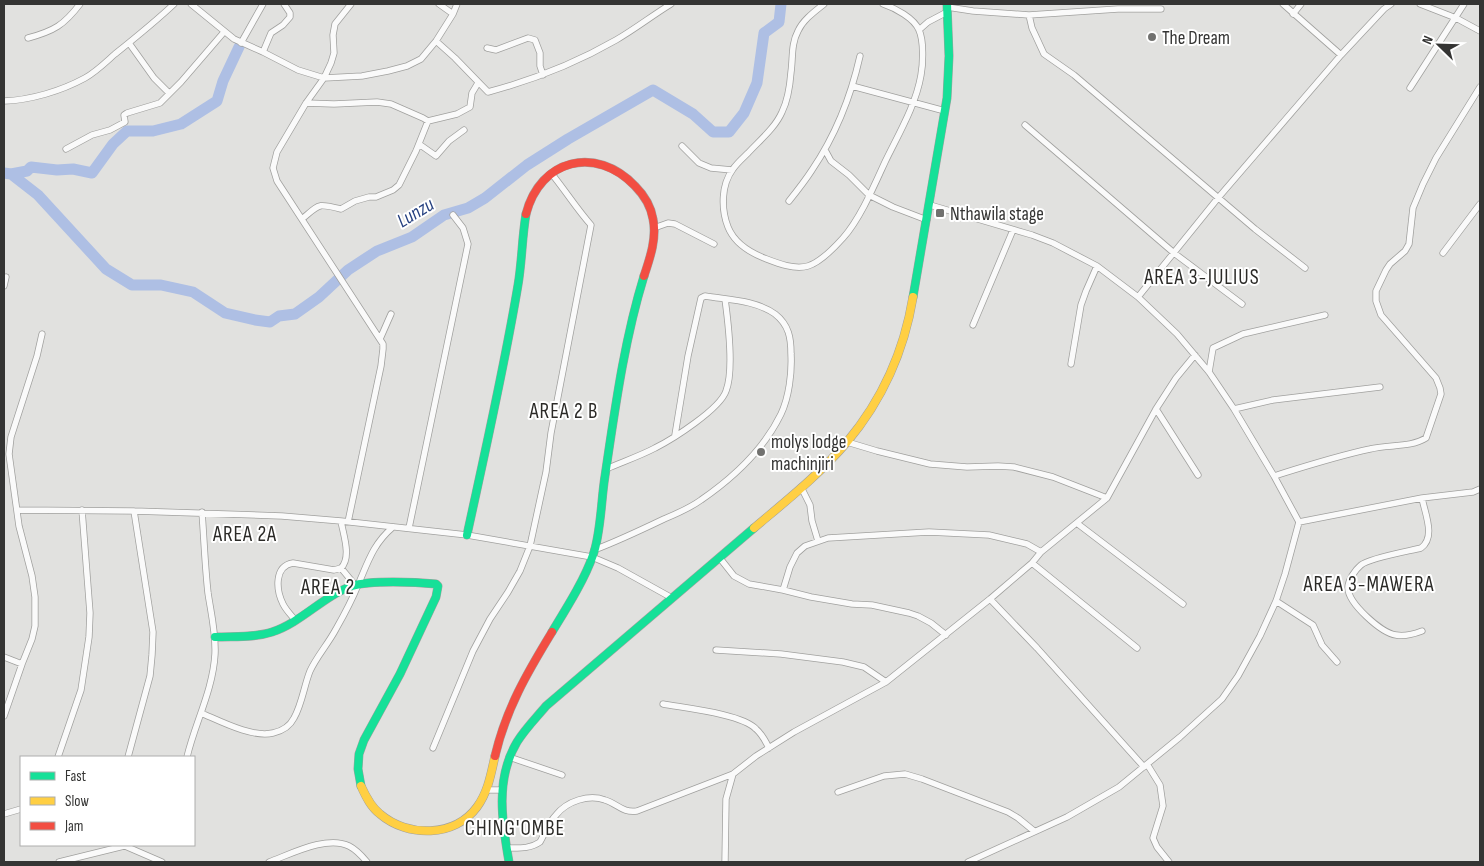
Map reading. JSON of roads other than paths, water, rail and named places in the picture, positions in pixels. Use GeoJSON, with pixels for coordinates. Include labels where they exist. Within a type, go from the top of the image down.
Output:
{"type":"FeatureCollection","features":[{"type":"Feature","properties":{"kind":"street"},"geometry":{"type":"LineString","coordinates":[[28,38],[46,33],[59,26],[69,18],[80,4]]}},
{"type":"Feature","properties":{"kind":"street"},"geometry":{"type":"LineString","coordinates":[[4,101],[31,98],[86,77],[174,4]]}},
{"type":"Feature","properties":{"kind":"street"},"geometry":{"type":"LineString","coordinates":[[191,4],[240,43],[263,52],[298,70],[324,78],[362,76],[399,69],[421,59],[436,41],[457,4]]}},
{"type":"Feature","properties":{"kind":"street"},"geometry":{"type":"LineString","coordinates":[[240,43],[263,4]]}},
{"type":"Feature","properties":{"kind":"street"},"geometry":{"type":"LineString","coordinates":[[263,52],[271,33],[283,25],[290,17],[290,13],[284,4]]}},
{"type":"Feature","properties":{"kind":"street"},"geometry":{"type":"LineString","coordinates":[[296,620],[287,612],[281,600],[278,581],[280,572],[287,564],[293,563],[334,570],[342,568],[346,560],[344,521],[381,366],[383,349],[380,339],[302,219],[278,180],[273,168],[277,152],[306,103],[324,78],[333,58],[335,24],[351,4]]}},
{"type":"Feature","properties":{"kind":"street"},"geometry":{"type":"LineString","coordinates":[[439,4],[453,14]]}},
{"type":"Feature","properties":{"kind":"street"},"geometry":{"type":"LineString","coordinates":[[436,41],[488,92],[526,82],[584,57],[616,40],[671,4]]}},
{"type":"Feature","properties":{"kind":"street"},"geometry":{"type":"LineString","coordinates":[[824,4],[809,16],[798,31],[792,48],[788,93],[782,113],[770,129],[732,170],[726,185],[722,204],[724,218],[733,238],[762,257],[789,266],[809,266],[824,256],[844,237],[869,195],[913,102],[923,62],[919,30],[898,10],[883,4]]}},
{"type":"Feature","properties":{"kind":"street"},"geometry":{"type":"LineString","coordinates":[[1283,4],[1341,55]]}},
{"type":"Feature","properties":{"kind":"street"},"geometry":{"type":"LineString","coordinates":[[1293,14],[1301,4]]}},
{"type":"Feature","properties":{"kind":"street"},"geometry":{"type":"LineString","coordinates":[[1138,297],[1218,198],[1341,55],[1384,8],[1391,4]]}},
{"type":"Feature","properties":{"kind":"street"},"geometry":{"type":"LineString","coordinates":[[1420,4],[1456,18],[1480,31]]}},
{"type":"Feature","properties":{"kind":"street"},"geometry":{"type":"LineString","coordinates":[[1410,88],[1464,4]]}},
{"type":"Feature","properties":{"kind":"street"},"geometry":{"type":"LineString","coordinates":[[919,30],[947,8],[1029,15],[1118,9],[1162,9]]}},
{"type":"Feature","properties":{"kind":"street"},"geometry":{"type":"LineString","coordinates":[[509,862],[503,823],[501,790],[509,757],[529,724],[546,706],[695,580],[830,460],[847,442],[882,392],[890,377],[903,342],[913,300],[945,110],[949,64],[947,8]]}},
{"type":"Feature","properties":{"kind":"street"},"geometry":{"type":"LineString","coordinates":[[1029,15],[1032,28],[1044,54],[1074,75],[1269,241],[1305,268]]}},
{"type":"Feature","properties":{"kind":"street"},"geometry":{"type":"LineString","coordinates":[[66,149],[92,135],[120,125],[125,122],[124,115],[126,114],[160,102],[181,82],[224,32]]}},
{"type":"Feature","properties":{"kind":"street"},"geometry":{"type":"LineString","coordinates":[[487,48],[496,50],[528,38],[535,40],[540,53],[540,66],[543,75]]}},
{"type":"Feature","properties":{"kind":"street"},"geometry":{"type":"LineString","coordinates":[[129,43],[154,78],[169,94]]}},
{"type":"Feature","properties":{"kind":"street"},"geometry":{"type":"LineString","coordinates":[[789,201],[813,170],[825,150],[852,86],[860,56]]}},
{"type":"Feature","properties":{"kind":"street"},"geometry":{"type":"LineString","coordinates":[[306,103],[377,102],[391,104],[428,121],[457,114],[470,107],[472,93],[478,83]]}},
{"type":"Feature","properties":{"kind":"street"},"geometry":{"type":"LineString","coordinates":[[852,86],[945,110]]}},
{"type":"Feature","properties":{"kind":"street"},"geometry":{"type":"LineString","coordinates":[[1274,476],[1372,448],[1418,443],[1426,438],[1441,394],[1440,388],[1436,378],[1381,314],[1376,301],[1376,291],[1390,264],[1405,251],[1408,244],[1413,208],[1423,184],[1436,158],[1480,87]]}},
{"type":"Feature","properties":{"kind":"street"},"geometry":{"type":"LineString","coordinates":[[302,219],[316,206],[325,205],[340,209],[355,200],[376,197],[393,190],[402,182],[428,121]]}},
{"type":"Feature","properties":{"kind":"street"},"geometry":{"type":"LineString","coordinates":[[1025,125],[1174,253],[1242,304]]}},
{"type":"Feature","properties":{"kind":"street"},"geometry":{"type":"LineString","coordinates":[[419,144],[436,156],[449,141],[464,130]]}},
{"type":"Feature","properties":{"kind":"street"},"geometry":{"type":"LineString","coordinates":[[682,146],[700,163],[711,168],[732,170]]}},
{"type":"Feature","properties":{"kind":"street"},"geometry":{"type":"LineString","coordinates":[[825,150],[831,161],[849,174],[869,195],[893,208],[927,220]]}},
{"type":"Feature","properties":{"kind":"street"},"geometry":{"type":"LineString","coordinates":[[215,637],[265,634],[283,628],[357,584],[436,584],[438,586],[436,597],[389,697],[364,740],[357,767],[359,780],[367,799],[381,815],[393,823],[424,832],[441,830],[469,816],[487,790],[502,730],[514,700],[531,666],[567,606],[593,554],[628,341],[635,306],[652,249],[654,228],[653,216],[648,201],[635,185],[608,166],[578,161],[564,164],[550,173],[538,187],[524,215],[523,257],[496,405],[467,535]]}},
{"type":"Feature","properties":{"kind":"street"},"geometry":{"type":"LineString","coordinates":[[432,748],[473,651],[520,571],[530,546],[546,472],[551,433],[591,225],[550,173]]}},
{"type":"Feature","properties":{"kind":"street"},"geometry":{"type":"LineString","coordinates":[[1443,253],[1480,204]]}},
{"type":"Feature","properties":{"kind":"street"},"geometry":{"type":"LineString","coordinates":[[930,205],[1053,243],[1097,266],[1138,297],[1177,334],[1208,372],[1234,409],[1299,522],[1276,601],[1260,636],[1238,676],[1222,699],[1146,766],[1119,786],[1074,813],[968,862]]}},
{"type":"Feature","properties":{"kind":"street"},"geometry":{"type":"LineString","coordinates":[[409,528],[468,244],[463,228],[453,216]]}},
{"type":"Feature","properties":{"kind":"street"},"geometry":{"type":"LineString","coordinates":[[654,228],[668,223],[675,224],[714,244]]}},
{"type":"Feature","properties":{"kind":"street"},"geometry":{"type":"LineString","coordinates":[[973,325],[1013,230]]}},
{"type":"Feature","properties":{"kind":"street"},"geometry":{"type":"LineString","coordinates":[[1071,364],[1081,305],[1097,266]]}},
{"type":"Feature","properties":{"kind":"street"},"geometry":{"type":"LineString","coordinates":[[4,286],[6,277]]}},
{"type":"Feature","properties":{"kind":"street"},"geometry":{"type":"LineString","coordinates":[[593,554],[700,501],[726,481],[749,459],[769,435],[782,413],[792,362],[790,332],[782,321],[765,309],[744,301],[705,296],[701,298],[688,356],[675,435]]}},
{"type":"Feature","properties":{"kind":"street"},"geometry":{"type":"LineString","coordinates":[[606,469],[654,449],[708,412],[722,399],[729,382],[730,363],[725,299]]}},
{"type":"Feature","properties":{"kind":"street"},"geometry":{"type":"LineString","coordinates":[[380,339],[391,314]]}},
{"type":"Feature","properties":{"kind":"street"},"geometry":{"type":"LineString","coordinates":[[1208,372],[1212,348],[1229,339],[1325,314]]}},
{"type":"Feature","properties":{"kind":"street"},"geometry":{"type":"LineString","coordinates":[[4,716],[32,639],[36,614],[32,576],[17,510],[9,462],[9,445],[42,334]]}},
{"type":"Feature","properties":{"kind":"street"},"geometry":{"type":"LineString","coordinates":[[507,848],[530,848],[540,842],[556,815],[563,808],[578,800],[596,798],[606,800],[629,812],[637,811],[733,774],[769,748],[811,722],[886,682],[990,599],[1042,552],[1108,498],[1156,409],[1176,378],[1195,355]]}},
{"type":"Feature","properties":{"kind":"street"},"geometry":{"type":"LineString","coordinates":[[1234,409],[1273,400],[1380,387]]}},
{"type":"Feature","properties":{"kind":"street"},"geometry":{"type":"LineString","coordinates":[[1156,409],[1198,475]]}},
{"type":"Feature","properties":{"kind":"street"},"geometry":{"type":"LineString","coordinates":[[847,442],[930,464],[1014,467],[1052,477],[1108,498]]}},
{"type":"Feature","properties":{"kind":"street"},"geometry":{"type":"LineString","coordinates":[[801,487],[810,505],[812,521],[818,540]]}},
{"type":"Feature","properties":{"kind":"street"},"geometry":{"type":"LineString","coordinates":[[1299,522],[1422,498],[1473,492],[1480,489]]}},
{"type":"Feature","properties":{"kind":"street"},"geometry":{"type":"LineString","coordinates":[[1422,498],[1430,537],[1427,544],[1421,548],[1362,564],[1350,579],[1348,587],[1349,593],[1368,620],[1389,634],[1406,636],[1422,631]]}},
{"type":"Feature","properties":{"kind":"street"},"geometry":{"type":"LineString","coordinates":[[17,510],[202,512],[282,516],[467,535],[593,554],[672,598]]}},
{"type":"Feature","properties":{"kind":"street"},"geometry":{"type":"LineString","coordinates":[[58,756],[81,690],[89,637],[90,613],[82,510]]}},
{"type":"Feature","properties":{"kind":"street"},"geometry":{"type":"LineString","coordinates":[[128,756],[150,676],[153,632],[134,511]]}},
{"type":"Feature","properties":{"kind":"street"},"geometry":{"type":"LineString","coordinates":[[187,756],[201,713],[215,655],[215,637],[207,585],[202,512]]}},
{"type":"Feature","properties":{"kind":"street"},"geometry":{"type":"LineString","coordinates":[[1078,524],[1183,604]]}},
{"type":"Feature","properties":{"kind":"street"},"geometry":{"type":"LineString","coordinates":[[201,713],[240,728],[267,734],[275,733],[289,725],[294,718],[311,670],[334,633],[378,541],[393,527]]}},
{"type":"Feature","properties":{"kind":"street"},"geometry":{"type":"LineString","coordinates":[[783,590],[790,567],[797,553],[805,546],[828,538],[919,533],[989,535],[1027,544],[1042,552]]}},
{"type":"Feature","properties":{"kind":"street"},"geometry":{"type":"LineString","coordinates":[[720,557],[734,576],[749,584],[810,597],[852,604],[872,605],[909,613],[931,623],[946,635]]}},
{"type":"Feature","properties":{"kind":"street"},"geometry":{"type":"LineString","coordinates":[[1032,562],[1138,648]]}},
{"type":"Feature","properties":{"kind":"street"},"geometry":{"type":"LineString","coordinates":[[342,568],[357,584]]}},
{"type":"Feature","properties":{"kind":"street"},"geometry":{"type":"LineString","coordinates":[[990,599],[1038,648],[1146,766],[1160,785],[1163,806],[1153,838],[1157,848],[1169,862]]}},
{"type":"Feature","properties":{"kind":"street"},"geometry":{"type":"LineString","coordinates":[[1276,601],[1313,625],[1322,645],[1337,662]]}},
{"type":"Feature","properties":{"kind":"street"},"geometry":{"type":"LineString","coordinates":[[716,650],[782,654],[843,662],[864,667],[886,682]]}},
{"type":"Feature","properties":{"kind":"street"},"geometry":{"type":"LineString","coordinates":[[4,657],[22,664]]}},
{"type":"Feature","properties":{"kind":"street"},"geometry":{"type":"LineString","coordinates":[[662,704],[716,714],[749,723],[756,729],[769,748]]}},
{"type":"Feature","properties":{"kind":"street"},"geometry":{"type":"LineString","coordinates":[[509,757],[562,775]]}},
{"type":"Feature","properties":{"kind":"street"},"geometry":{"type":"LineString","coordinates":[[725,862],[726,799],[733,774]]}},
{"type":"Feature","properties":{"kind":"street"},"geometry":{"type":"LineString","coordinates":[[838,792],[884,776],[905,774],[1008,812],[1034,831]]}},
{"type":"Feature","properties":{"kind":"street"},"geometry":{"type":"LineString","coordinates":[[487,790],[501,790]]}},
{"type":"Feature","properties":{"kind":"street"},"geometry":{"type":"LineString","coordinates":[[4,814],[20,809]]}},
{"type":"Feature","properties":{"kind":"street"},"geometry":{"type":"LineString","coordinates":[[269,862],[329,842],[350,847],[367,862]]}},
{"type":"Feature","properties":{"kind":"street"},"geometry":{"type":"LineString","coordinates":[[59,862],[126,846],[162,862]]}},
{"type":"Feature","properties":{"kind":"waterway","name":"Lunzu"},"geometry":{"type":"LineString","coordinates":[[4,173],[11,174],[38,195],[106,269],[132,285],[161,285],[193,292],[225,313],[270,322],[279,316],[295,314],[319,297],[348,270],[377,251],[412,237],[444,215],[468,208],[485,198],[527,165],[653,90],[693,114],[713,132],[729,132],[744,113],[757,83],[764,33],[779,22],[781,4]]}},
{"type":"Feature","properties":{"kind":"waterway"},"geometry":{"type":"LineString","coordinates":[[11,174],[27,171],[31,167],[57,170],[73,169],[92,173],[113,144],[127,131],[153,131],[181,124],[217,101],[223,81],[239,47]]}},
{"type":"Feature","properties":{"kind":"place","name":"The Dream"},"geometry":{"type":"Point","coordinates":[1152,37]}},
{"type":"Feature","properties":{"kind":"place","name":"Nthawila stage"},"geometry":{"type":"Point","coordinates":[940,213]}},
{"type":"Feature","properties":{"kind":"place","name":"molys lodge machinjiri"},"geometry":{"type":"Point","coordinates":[761,452]}},
{"type":"Feature","properties":{"kind":"district","name":"AREA 3-JULIUS"},"geometry":{"type":"Point","coordinates":[1202,277]}},
{"type":"Feature","properties":{"kind":"district","name":"AREA 2 B"},"geometry":{"type":"Point","coordinates":[564,411]}},
{"type":"Feature","properties":{"kind":"district","name":"AREA 2A"},"geometry":{"type":"Point","coordinates":[245,534]}},
{"type":"Feature","properties":{"kind":"district","name":"AREA 3-MAWERA"},"geometry":{"type":"Point","coordinates":[1369,584]}},
{"type":"Feature","properties":{"kind":"district","name":"AREA 2"},"geometry":{"type":"Point","coordinates":[328,587]}},
{"type":"Feature","properties":{"kind":"district","name":"CHING'OMBE"},"geometry":{"type":"Point","coordinates":[515,828]}}]}
